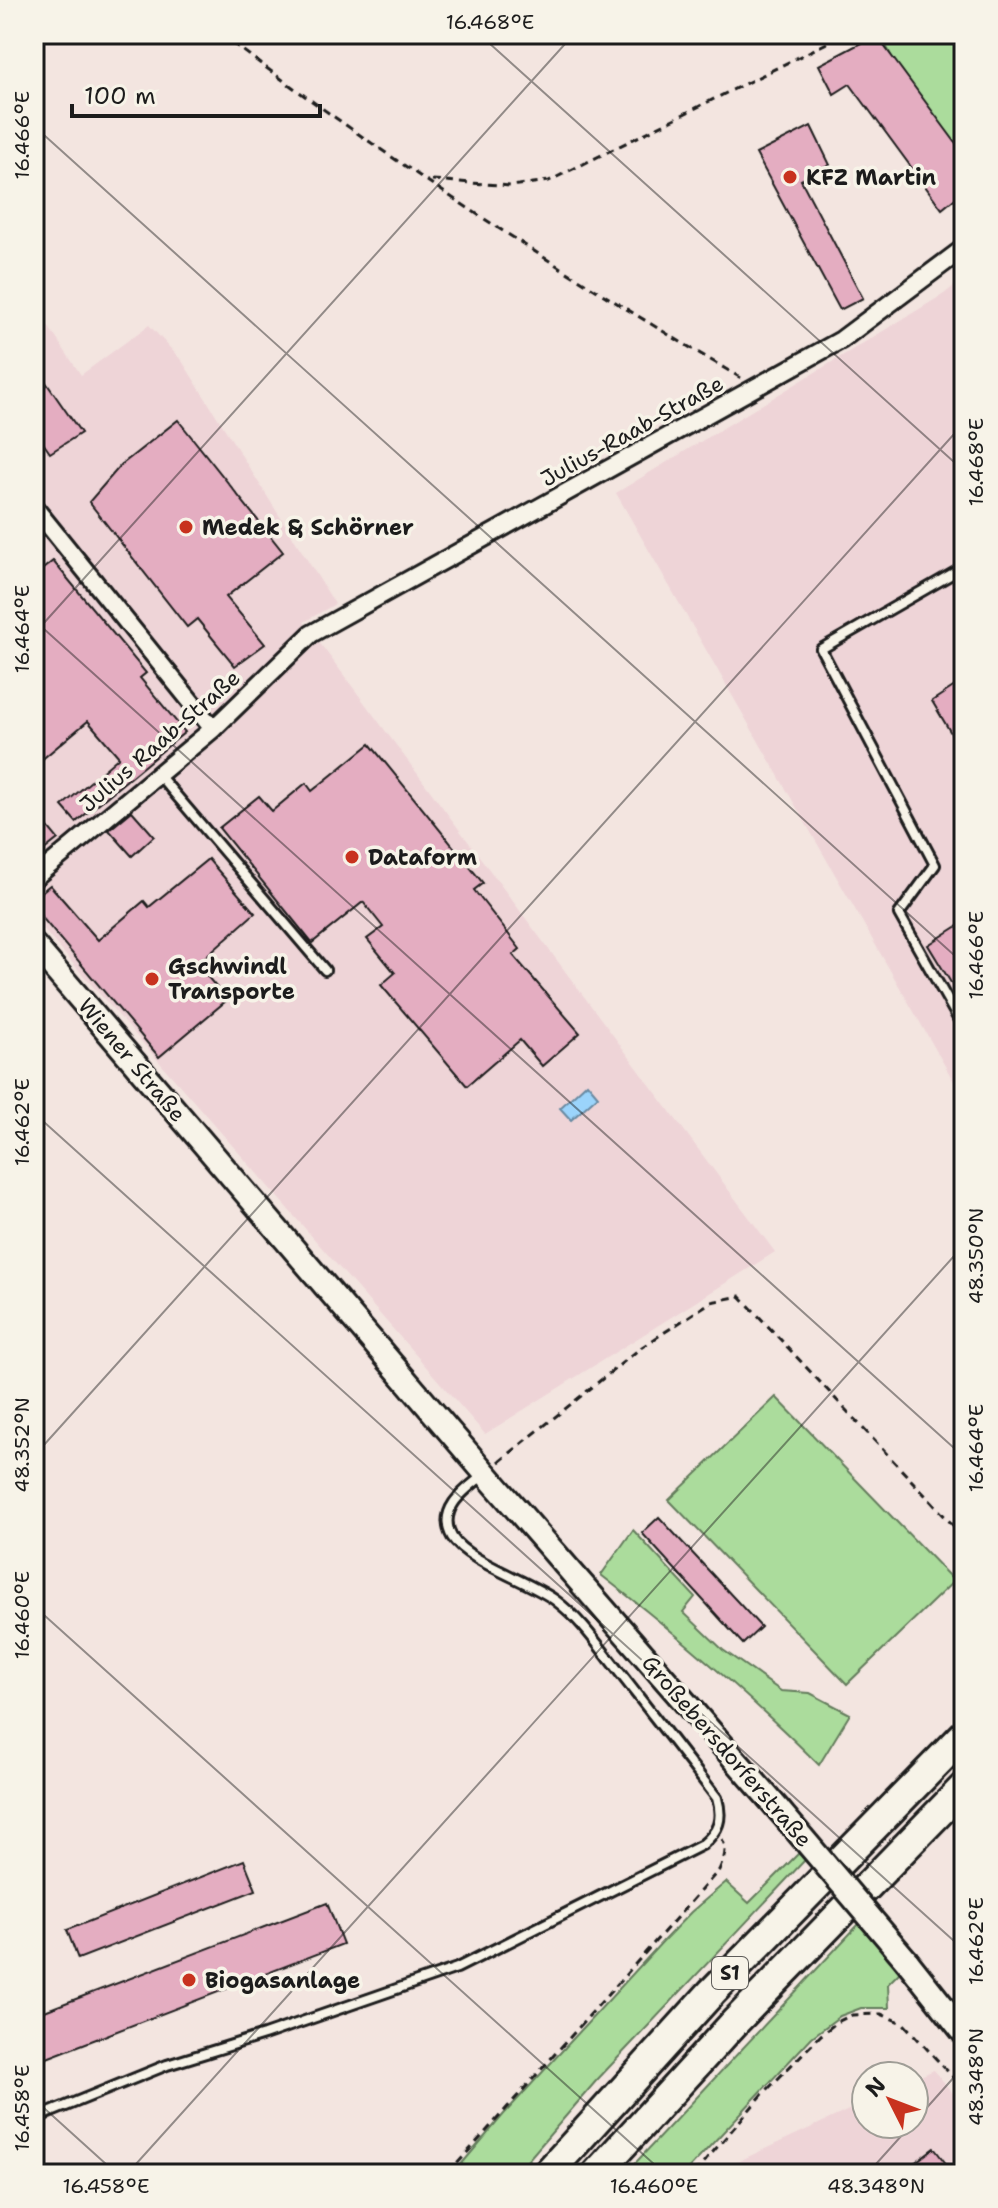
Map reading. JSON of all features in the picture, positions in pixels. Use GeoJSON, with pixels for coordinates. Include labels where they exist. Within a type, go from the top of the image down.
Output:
{"type":"FeatureCollection","features":[{"type":"Feature","properties":{"kind":"highway"},"geometry":{"type":"LineString","coordinates":[[921,1779],[964,1722]]}},
{"type":"Feature","properties":{"kind":"highway","name":"S1"},"geometry":{"type":"LineString","coordinates":[[547,2174],[712,1992],[964,1735]]}},
{"type":"Feature","properties":{"kind":"highway","name":"S1"},"geometry":{"type":"LineString","coordinates":[[596,2174],[819,1933],[964,1787]]}},
{"type":"Feature","properties":{"kind":"street","name":"Julius-Raab-Straße"},"geometry":{"type":"LineString","coordinates":[[311,634],[841,340],[964,248]]}},
{"type":"Feature","properties":{"kind":"street"},"geometry":{"type":"LineString","coordinates":[[34,507],[213,729]]}},
{"type":"Feature","properties":{"kind":"street","name":"Julius Raab-Straße"},"geometry":{"type":"LineString","coordinates":[[34,878],[213,729],[311,634]]}},
{"type":"Feature","properties":{"kind":"street","name":"Wiener Straße"},"geometry":{"type":"LineString","coordinates":[[34,945],[485,1473]]}},
{"type":"Feature","properties":{"kind":"street","name":"Großebersdorferstraße"},"geometry":{"type":"LineString","coordinates":[[485,1473],[779,1810],[964,2033]]}},
{"type":"Feature","properties":{"kind":"lane"},"geometry":{"type":"LineString","coordinates":[[964,567],[821,649],[935,865],[899,914],[964,1029]]}},
{"type":"Feature","properties":{"kind":"lane"},"geometry":{"type":"LineString","coordinates":[[158,774],[325,970]]}},
{"type":"Feature","properties":{"kind":"lane"},"geometry":{"type":"LineString","coordinates":[[34,2119],[167,2065],[457,1968],[702,1845],[717,1828],[721,1817],[717,1798],[580,1621],[540,1591],[471,1554],[451,1536],[448,1524],[454,1502],[485,1473]]}},
{"type":"Feature","properties":{"kind":"path"},"geometry":{"type":"LineString","coordinates":[[221,34],[318,108],[610,300],[757,387]]}},
{"type":"Feature","properties":{"kind":"path"},"geometry":{"type":"LineString","coordinates":[[428,180],[511,186],[549,181],[845,34]]}},
{"type":"Feature","properties":{"kind":"path"},"geometry":{"type":"LineString","coordinates":[[485,1473],[642,1347],[711,1302],[740,1296],[964,1537]]}},
{"type":"Feature","properties":{"kind":"path"},"geometry":{"type":"LineString","coordinates":[[448,2174],[719,1870],[726,1846],[717,1828]]}},
{"type":"Feature","properties":{"kind":"path"},"geometry":{"type":"LineString","coordinates":[[694,2174],[763,2094],[821,2035],[852,2015],[881,2014],[904,2024],[964,2089]]}},
{"type":"Feature","properties":{"kind":"shaded area"},"geometry":{"type":"Polygon","coordinates":[[[964,278],[964,1099],[616,493],[944,294],[964,278]]]}},
{"type":"Feature","properties":{"kind":"shaded area"},"geometry":{"type":"Polygon","coordinates":[[[34,305],[81,375],[149,325],[182,361],[335,604],[304,622],[775,1252],[485,1434],[34,919],[34,305]]]}},
{"type":"Feature","properties":{"kind":"shaded area"},"geometry":{"type":"Polygon","coordinates":[[[934,2070],[964,2107],[964,2174],[711,2174],[850,2109],[850,2140],[930,2140],[930,2072],[934,2070]]]}},
{"type":"Feature","properties":{"kind":"green space"},"geometry":{"type":"Polygon","coordinates":[[[880,34],[964,34],[964,197],[880,34]]]}},
{"type":"Feature","properties":{"kind":"green space"},"geometry":{"type":"Polygon","coordinates":[[[776,1397],[954,1581],[847,1684],[669,1500],[776,1397]]]}},
{"type":"Feature","properties":{"kind":"green space"},"geometry":{"type":"Polygon","coordinates":[[[633,1530],[695,1597],[683,1612],[723,1650],[781,1691],[810,1693],[850,1714],[819,1765],[713,1667],[601,1575],[633,1530]]]}},
{"type":"Feature","properties":{"kind":"green space"},"geometry":{"type":"Polygon","coordinates":[[[799,1853],[805,1860],[596,2081],[516,2174],[453,2174],[504,2114],[691,1912],[726,1882],[749,1903],[799,1853]]]}},
{"type":"Feature","properties":{"kind":"green space"},"geometry":{"type":"Polygon","coordinates":[[[859,1924],[902,1970],[888,1984],[889,2008],[861,2008],[840,2016],[812,2037],[684,2174],[625,2174],[859,1924]]]}},
{"type":"Feature","properties":{"kind":"water"},"geometry":{"type":"Polygon","coordinates":[[[587,1083],[598,1096],[571,1120],[560,1108],[587,1083]]]}},
{"type":"Feature","properties":{"kind":"building"},"geometry":{"type":"Polygon","coordinates":[[[876,35],[964,154],[964,191],[942,209],[850,84],[834,94],[819,65],[876,35]]]}},
{"type":"Feature","properties":{"kind":"building"},"geometry":{"type":"Polygon","coordinates":[[[811,126],[830,165],[801,180],[863,298],[840,310],[756,154],[811,126]]]}},
{"type":"Feature","properties":{"kind":"building"},"geometry":{"type":"Polygon","coordinates":[[[34,365],[81,433],[50,453],[34,430],[34,365]]]}},
{"type":"Feature","properties":{"kind":"building","name":"Medek & Schörner"},"geometry":{"type":"Polygon","coordinates":[[[178,420],[283,552],[226,597],[265,644],[235,666],[197,619],[187,627],[89,502],[121,465],[178,420]]]}},
{"type":"Feature","properties":{"kind":"building"},"geometry":{"type":"Polygon","coordinates":[[[53,561],[146,673],[140,678],[185,732],[76,822],[62,806],[119,757],[88,721],[34,766],[34,576],[53,561]]]}},
{"type":"Feature","properties":{"kind":"building"},"geometry":{"type":"Polygon","coordinates":[[[964,680],[964,755],[932,701],[964,680]]]}},
{"type":"Feature","properties":{"kind":"building"},"geometry":{"type":"Polygon","coordinates":[[[370,744],[483,883],[474,890],[520,949],[513,955],[580,1033],[542,1066],[520,1040],[467,1086],[381,985],[395,973],[367,939],[383,927],[363,902],[312,943],[219,828],[259,796],[272,811],[306,783],[312,791],[370,744]]]}},
{"type":"Feature","properties":{"kind":"building"},"geometry":{"type":"Polygon","coordinates":[[[34,810],[58,839],[34,858],[34,810]]]}},
{"type":"Feature","properties":{"kind":"building"},"geometry":{"type":"Polygon","coordinates":[[[132,811],[154,836],[132,856],[109,830],[132,811]]]}},
{"type":"Feature","properties":{"kind":"building","name":"Gschwindl Transporte"},"geometry":{"type":"Polygon","coordinates":[[[208,859],[255,913],[197,964],[227,1000],[159,1057],[34,908],[34,898],[50,885],[98,940],[144,901],[149,907],[208,859]]]}},
{"type":"Feature","properties":{"kind":"building"},"geometry":{"type":"Polygon","coordinates":[[[964,922],[964,1004],[928,945],[964,922]]]}},
{"type":"Feature","properties":{"kind":"building"},"geometry":{"type":"Polygon","coordinates":[[[659,1517],[761,1627],[743,1644],[642,1533],[659,1517]]]}},
{"type":"Feature","properties":{"kind":"building"},"geometry":{"type":"Polygon","coordinates":[[[244,1860],[256,1890],[78,1959],[67,1930],[244,1860]]]}},
{"type":"Feature","properties":{"kind":"building","name":"Biogasanlage"},"geometry":{"type":"Polygon","coordinates":[[[327,1903],[343,1944],[34,2063],[34,2015],[327,1903]]]}},
{"type":"Feature","properties":{"kind":"building"},"geometry":{"type":"Polygon","coordinates":[[[934,2148],[954,2174],[900,2174],[934,2148]]]}},
{"type":"Feature","properties":{"kind":"place","name":"KFZ Martin"},"geometry":{"type":"Point","coordinates":[790,177]}},
{"type":"Feature","properties":{"kind":"place","name":"Medek & Schörner"},"geometry":{"type":"Point","coordinates":[186,527]}},
{"type":"Feature","properties":{"kind":"place","name":"Dataform"},"geometry":{"type":"Point","coordinates":[352,857]}},
{"type":"Feature","properties":{"kind":"place","name":"Gschwindl Transporte"},"geometry":{"type":"Point","coordinates":[152,979]}},
{"type":"Feature","properties":{"kind":"place","name":"Biogasanlage"},"geometry":{"type":"Point","coordinates":[189,1980]}}]}
